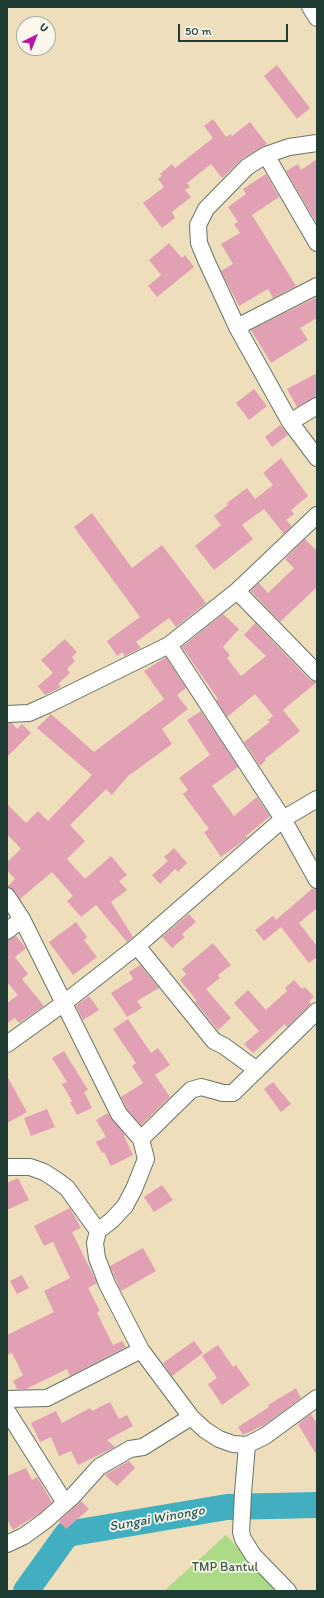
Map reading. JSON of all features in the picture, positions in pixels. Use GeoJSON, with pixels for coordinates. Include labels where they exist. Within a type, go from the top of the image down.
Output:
{"type":"FeatureCollection","features":[{"type":"Feature","properties":{"kind":"street"},"geometry":{"type":"LineString","coordinates":[[310,7],[317,18]]}},
{"type":"Feature","properties":{"kind":"street"},"geometry":{"type":"LineString","coordinates":[[317,143],[289,147],[266,155],[247,167],[206,209],[198,225],[199,243],[237,327],[290,422],[317,458]]}},
{"type":"Feature","properties":{"kind":"street"},"geometry":{"type":"LineString","coordinates":[[266,155],[317,243]]}},
{"type":"Feature","properties":{"kind":"street"},"geometry":{"type":"LineString","coordinates":[[237,327],[317,286]]}},
{"type":"Feature","properties":{"kind":"street"},"geometry":{"type":"LineString","coordinates":[[290,422],[317,406]]}},
{"type":"Feature","properties":{"kind":"street"},"geometry":{"type":"LineString","coordinates":[[7,714],[28,713],[47,706],[169,645],[237,591],[317,515]]}},
{"type":"Feature","properties":{"kind":"street"},"geometry":{"type":"LineString","coordinates":[[237,591],[317,673]]}},
{"type":"Feature","properties":{"kind":"street"},"geometry":{"type":"LineString","coordinates":[[169,645],[283,819],[317,880]]}},
{"type":"Feature","properties":{"kind":"street"},"geometry":{"type":"LineString","coordinates":[[7,1044],[64,1003],[137,946],[283,819],[317,799]]}},
{"type":"Feature","properties":{"kind":"street"},"geometry":{"type":"LineString","coordinates":[[7,896],[22,919],[119,1114],[141,1139],[146,1159],[134,1189],[125,1206],[112,1220],[98,1231],[95,1243],[97,1258],[107,1284],[141,1350],[190,1417],[205,1430],[219,1439],[233,1444],[247,1445],[264,1436],[317,1398]]}},
{"type":"Feature","properties":{"kind":"street"},"geometry":{"type":"LineString","coordinates":[[7,931],[22,919]]}},
{"type":"Feature","properties":{"kind":"street"},"geometry":{"type":"LineString","coordinates":[[137,946],[214,1041],[224,1046],[257,1070]]}},
{"type":"Feature","properties":{"kind":"street"},"geometry":{"type":"LineString","coordinates":[[141,1139],[191,1090],[202,1087],[223,1093],[234,1093],[317,1011]]}},
{"type":"Feature","properties":{"kind":"street"},"geometry":{"type":"LineString","coordinates":[[7,1167],[30,1167],[44,1172],[56,1179],[67,1188],[98,1231]]}},
{"type":"Feature","properties":{"kind":"street"},"geometry":{"type":"LineString","coordinates":[[7,1399],[47,1398],[141,1350]]}},
{"type":"Feature","properties":{"kind":"street"},"geometry":{"type":"LineString","coordinates":[[7,1411],[65,1503]]}},
{"type":"Feature","properties":{"kind":"street"},"geometry":{"type":"LineString","coordinates":[[7,1544],[24,1536],[65,1503],[100,1467],[130,1449],[143,1448],[190,1417]]}},
{"type":"Feature","properties":{"kind":"street"},"geometry":{"type":"LineString","coordinates":[[247,1445],[242,1493],[241,1532],[243,1540],[253,1555],[288,1591]]}},
{"type":"Feature","properties":{"kind":"green space","name":"TMP Bantul"},"geometry":{"type":"Polygon","coordinates":[[[226,1535],[277,1591],[164,1591],[226,1535]]]}},
{"type":"Feature","properties":{"kind":"building"},"geometry":{"type":"Polygon","coordinates":[[[277,65],[310,108],[297,119],[264,76],[277,65]]]}},
{"type":"Feature","properties":{"kind":"building"},"geometry":{"type":"Polygon","coordinates":[[[213,119],[226,137],[230,134],[232,136],[250,122],[267,144],[242,159],[222,178],[211,164],[187,183],[190,187],[185,190],[191,197],[172,212],[175,218],[162,228],[143,203],[164,187],[158,179],[162,176],[160,174],[172,164],[175,168],[213,138],[204,126],[213,119]]]}},
{"type":"Feature","properties":{"kind":"building"},"geometry":{"type":"Polygon","coordinates":[[[317,159],[317,224],[286,171],[298,164],[301,170],[317,159]]]}},
{"type":"Feature","properties":{"kind":"building"},"geometry":{"type":"Polygon","coordinates":[[[266,174],[279,197],[252,215],[296,286],[273,298],[268,289],[239,306],[221,271],[233,264],[221,244],[240,233],[234,224],[238,222],[228,207],[246,194],[243,189],[266,174]]]}},
{"type":"Feature","properties":{"kind":"building"},"geometry":{"type":"Polygon","coordinates":[[[169,243],[182,258],[185,255],[194,267],[157,297],[148,286],[161,275],[149,260],[169,243]]]}},
{"type":"Feature","properties":{"kind":"building"},"geometry":{"type":"Polygon","coordinates":[[[317,297],[317,318],[300,328],[308,340],[271,363],[251,330],[317,297]]]}},
{"type":"Feature","properties":{"kind":"building"},"geometry":{"type":"Polygon","coordinates":[[[317,373],[317,397],[297,407],[287,389],[317,373]]]}},
{"type":"Feature","properties":{"kind":"building"},"geometry":{"type":"Polygon","coordinates":[[[254,389],[267,406],[249,420],[236,403],[254,389]]]}},
{"type":"Feature","properties":{"kind":"building"},"geometry":{"type":"Polygon","coordinates":[[[280,425],[288,435],[272,447],[265,437],[280,425]]]}},
{"type":"Feature","properties":{"kind":"building"},"geometry":{"type":"Polygon","coordinates":[[[281,458],[308,496],[291,510],[294,514],[286,520],[292,526],[284,534],[264,509],[242,525],[253,539],[214,570],[195,546],[221,525],[214,516],[228,505],[227,503],[247,488],[255,499],[273,485],[263,473],[281,458]]]}},
{"type":"Feature","properties":{"kind":"building"},"geometry":{"type":"Polygon","coordinates":[[[92,513],[132,568],[162,545],[206,603],[176,627],[169,618],[136,642],[141,648],[125,656],[122,652],[117,656],[107,641],[140,617],[74,527],[92,513]]]}},
{"type":"Feature","properties":{"kind":"building"},"geometry":{"type":"Polygon","coordinates":[[[305,539],[317,551],[317,587],[280,622],[251,591],[259,583],[268,593],[294,568],[285,559],[305,539]]]}},
{"type":"Feature","properties":{"kind":"building"},"geometry":{"type":"Polygon","coordinates":[[[223,614],[239,629],[223,647],[230,655],[227,658],[241,676],[266,656],[244,635],[255,623],[310,680],[317,682],[283,710],[300,731],[265,759],[266,760],[260,766],[244,742],[270,722],[268,720],[273,716],[255,694],[227,717],[216,700],[218,699],[182,647],[223,614]]]}},
{"type":"Feature","properties":{"kind":"building"},"geometry":{"type":"Polygon","coordinates":[[[65,639],[77,652],[72,657],[75,661],[67,669],[70,673],[58,684],[61,687],[45,695],[38,686],[53,673],[41,660],[65,639]]]}},
{"type":"Feature","properties":{"kind":"building"},"geometry":{"type":"Polygon","coordinates":[[[166,657],[186,688],[177,695],[188,709],[162,729],[172,744],[128,776],[112,795],[106,789],[70,825],[85,841],[67,859],[85,879],[111,856],[127,875],[119,881],[127,890],[111,902],[133,937],[127,942],[96,905],[81,917],[67,901],[73,896],[52,872],[20,899],[15,891],[7,887],[15,879],[7,870],[7,862],[21,849],[7,834],[7,804],[26,823],[38,811],[48,821],[92,775],[37,728],[51,714],[94,752],[164,699],[144,671],[166,657]]]}},
{"type":"Feature","properties":{"kind":"building"},"geometry":{"type":"Polygon","coordinates":[[[201,711],[238,767],[212,786],[234,816],[257,797],[270,816],[246,836],[247,838],[221,857],[204,832],[209,829],[183,794],[188,790],[179,778],[210,755],[187,720],[201,711]]]}},
{"type":"Feature","properties":{"kind":"building"},"geometry":{"type":"Polygon","coordinates":[[[7,723],[12,723],[17,729],[22,724],[31,733],[7,757],[7,723]]]}},
{"type":"Feature","properties":{"kind":"building"},"geometry":{"type":"Polygon","coordinates":[[[174,848],[187,863],[178,872],[175,869],[160,884],[152,875],[168,861],[164,857],[174,848]]]}},
{"type":"Feature","properties":{"kind":"building"},"geometry":{"type":"Polygon","coordinates":[[[313,888],[317,889],[317,908],[299,923],[317,946],[317,957],[309,963],[281,927],[264,941],[255,930],[273,916],[276,920],[313,888]]]}},
{"type":"Feature","properties":{"kind":"building"},"geometry":{"type":"Polygon","coordinates":[[[189,914],[196,922],[182,934],[185,937],[172,948],[162,937],[189,914]]]}},
{"type":"Feature","properties":{"kind":"building"},"geometry":{"type":"Polygon","coordinates":[[[76,922],[87,937],[84,940],[97,957],[73,975],[49,942],[76,922]]]}},
{"type":"Feature","properties":{"kind":"building"},"geometry":{"type":"Polygon","coordinates":[[[16,936],[26,948],[15,957],[28,974],[22,979],[44,1006],[19,1023],[15,1018],[7,1023],[7,1003],[18,995],[7,982],[7,940],[16,936]]]}},
{"type":"Feature","properties":{"kind":"building"},"geometry":{"type":"Polygon","coordinates":[[[213,943],[231,965],[218,975],[220,978],[206,989],[231,1018],[218,1030],[195,1002],[197,1001],[180,980],[186,974],[182,969],[213,943]]]}},
{"type":"Feature","properties":{"kind":"building"},"geometry":{"type":"Polygon","coordinates":[[[140,965],[159,988],[137,1001],[142,1008],[127,1017],[111,993],[133,979],[129,972],[140,965]]]}},
{"type":"Feature","properties":{"kind":"building"},"geometry":{"type":"Polygon","coordinates":[[[294,980],[302,989],[305,987],[314,997],[309,1001],[311,1004],[287,1027],[285,1024],[253,1053],[244,1044],[259,1031],[234,1003],[248,990],[266,1010],[287,991],[285,988],[294,980]]]}},
{"type":"Feature","properties":{"kind":"building"},"geometry":{"type":"Polygon","coordinates":[[[89,996],[99,1010],[83,1020],[76,1006],[89,996]]]}},
{"type":"Feature","properties":{"kind":"building"},"geometry":{"type":"Polygon","coordinates":[[[128,1019],[151,1053],[158,1048],[170,1065],[155,1075],[170,1097],[141,1125],[127,1109],[121,1097],[143,1083],[132,1066],[136,1063],[113,1029],[128,1019]]]}},
{"type":"Feature","properties":{"kind":"building"},"geometry":{"type":"Polygon","coordinates":[[[64,1051],[88,1090],[84,1092],[92,1108],[77,1115],[70,1102],[72,1101],[62,1084],[67,1082],[52,1058],[64,1051]]]}},
{"type":"Feature","properties":{"kind":"building"},"geometry":{"type":"Polygon","coordinates":[[[7,1076],[27,1112],[7,1123],[7,1076]]]}},
{"type":"Feature","properties":{"kind":"building"},"geometry":{"type":"Polygon","coordinates":[[[273,1082],[291,1104],[281,1112],[264,1089],[273,1082]]]}},
{"type":"Feature","properties":{"kind":"building"},"geometry":{"type":"Polygon","coordinates":[[[47,1109],[55,1127],[31,1136],[24,1118],[47,1109]]]}},
{"type":"Feature","properties":{"kind":"building"},"geometry":{"type":"Polygon","coordinates":[[[108,1113],[125,1135],[124,1136],[133,1155],[111,1166],[104,1152],[102,1153],[96,1142],[106,1137],[96,1120],[108,1113]]]}},
{"type":"Feature","properties":{"kind":"building"},"geometry":{"type":"Polygon","coordinates":[[[18,1178],[29,1200],[7,1210],[7,1183],[18,1178]]]}},
{"type":"Feature","properties":{"kind":"building"},"geometry":{"type":"Polygon","coordinates":[[[162,1185],[173,1200],[154,1212],[144,1197],[162,1185]]]}},
{"type":"Feature","properties":{"kind":"building"},"geometry":{"type":"Polygon","coordinates":[[[70,1208],[81,1228],[72,1232],[97,1283],[88,1288],[100,1311],[97,1313],[113,1345],[122,1341],[126,1347],[70,1376],[67,1369],[26,1389],[17,1389],[13,1381],[23,1375],[12,1353],[7,1355],[7,1335],[54,1312],[44,1291],[70,1278],[53,1242],[44,1246],[34,1226],[70,1208]]]}},
{"type":"Feature","properties":{"kind":"building"},"geometry":{"type":"Polygon","coordinates":[[[143,1248],[156,1271],[121,1291],[110,1266],[143,1248]]]}},
{"type":"Feature","properties":{"kind":"building"},"geometry":{"type":"Polygon","coordinates":[[[22,1275],[29,1288],[17,1294],[10,1281],[22,1275]]]}},
{"type":"Feature","properties":{"kind":"building"},"geometry":{"type":"Polygon","coordinates":[[[194,1341],[203,1353],[172,1376],[163,1363],[194,1341]]]}},
{"type":"Feature","properties":{"kind":"building"},"geometry":{"type":"Polygon","coordinates":[[[218,1345],[233,1367],[236,1365],[250,1385],[222,1405],[208,1384],[217,1378],[202,1356],[218,1345]]]}},
{"type":"Feature","properties":{"kind":"building"},"geometry":{"type":"Polygon","coordinates":[[[296,1388],[301,1398],[264,1425],[243,1435],[238,1427],[269,1407],[268,1405],[296,1388]]]}},
{"type":"Feature","properties":{"kind":"building"},"geometry":{"type":"Polygon","coordinates":[[[110,1402],[119,1419],[127,1415],[133,1426],[107,1440],[115,1447],[78,1465],[71,1451],[59,1456],[51,1437],[40,1442],[31,1423],[56,1411],[62,1423],[90,1408],[92,1411],[110,1402]]]}},
{"type":"Feature","properties":{"kind":"building"},"geometry":{"type":"Polygon","coordinates":[[[311,1414],[317,1424],[317,1456],[298,1424],[311,1414]]]}},
{"type":"Feature","properties":{"kind":"building"},"geometry":{"type":"Polygon","coordinates":[[[129,1461],[135,1468],[117,1486],[105,1475],[129,1461]]]}},
{"type":"Feature","properties":{"kind":"building"},"geometry":{"type":"Polygon","coordinates":[[[26,1468],[32,1480],[37,1477],[52,1502],[40,1513],[13,1530],[7,1519],[7,1476],[26,1468]]]}},
{"type":"Feature","properties":{"kind":"building"},"geometry":{"type":"Polygon","coordinates":[[[81,1501],[89,1509],[66,1529],[59,1521],[81,1501]]]}},
{"type":"Feature","properties":{"kind":"waterway","name":"Sungai Winongo"},"geometry":{"type":"LineString","coordinates":[[26,1591],[67,1534],[227,1507],[317,1505]]}}]}
